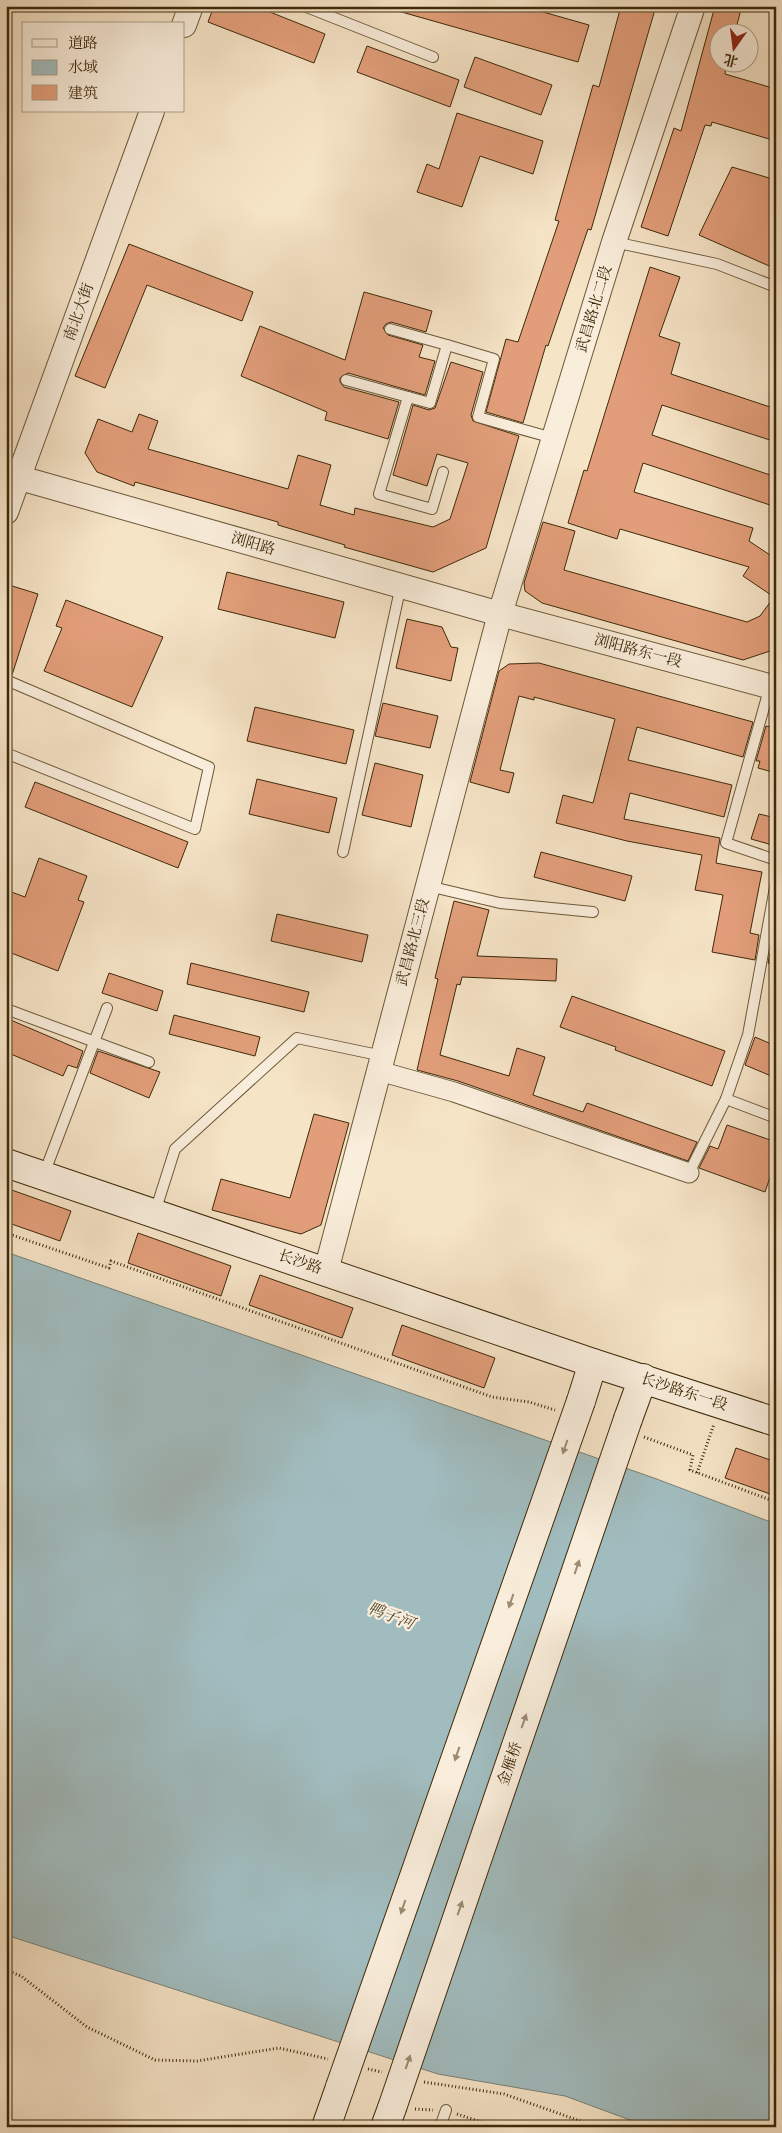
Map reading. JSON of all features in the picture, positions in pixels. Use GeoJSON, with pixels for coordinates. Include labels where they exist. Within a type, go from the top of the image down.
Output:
{"type":"FeatureCollection","features":[{"type":"Feature","properties":{"kind":"main road","name":"长沙路"},"geometry":{"type":"LineString","coordinates":[[6,1163],[593,1363]]}},
{"type":"Feature","properties":{"kind":"main road"},"geometry":{"type":"LineString","coordinates":[[326,2127],[569,1406],[593,1363]]}},
{"type":"Feature","properties":{"kind":"main road","name":"长沙路东一段"},"geometry":{"type":"LineString","coordinates":[[593,1363],[776,1422]]}},
{"type":"Feature","properties":{"kind":"main road","name":"金雁桥"},"geometry":{"type":"LineString","coordinates":[[388,2117],[633,1427],[643,1378]]}},
{"type":"Feature","properties":{"kind":"street"},"geometry":{"type":"LineString","coordinates":[[185,22],[191,6]]}},
{"type":"Feature","properties":{"kind":"street","name":"武昌路北二段"},"geometry":{"type":"LineString","coordinates":[[500,614],[614,242],[692,6]]}},
{"type":"Feature","properties":{"kind":"street","name":"南北大街"},"geometry":{"type":"LineString","coordinates":[[6,512],[12,476],[152,112]]}},
{"type":"Feature","properties":{"kind":"street","name":"浏阳路"},"geometry":{"type":"LineString","coordinates":[[12,476],[500,614]]}},
{"type":"Feature","properties":{"kind":"street","name":"浏阳路东一段"},"geometry":{"type":"LineString","coordinates":[[500,614],[774,685]]}},
{"type":"Feature","properties":{"kind":"street","name":"武昌路北三段"},"geometry":{"type":"LineString","coordinates":[[326,1271],[500,614]]}},
{"type":"Feature","properties":{"kind":"street"},"geometry":{"type":"LineString","coordinates":[[381,1063],[454,1092],[689,1173]]}},
{"type":"Feature","properties":{"kind":"lane"},"geometry":{"type":"LineString","coordinates":[[304,6],[433,57]]}},
{"type":"Feature","properties":{"kind":"lane"},"geometry":{"type":"LineString","coordinates":[[614,242],[717,264],[776,287]]}},
{"type":"Feature","properties":{"kind":"lane"},"geometry":{"type":"LineString","coordinates":[[390,329],[494,360],[478,416],[553,438]]}},
{"type":"Feature","properties":{"kind":"lane"},"geometry":{"type":"LineString","coordinates":[[346,380],[430,403],[446,346]]}},
{"type":"Feature","properties":{"kind":"lane"},"geometry":{"type":"LineString","coordinates":[[408,397],[379,494],[432,509],[442,472]]}},
{"type":"Feature","properties":{"kind":"lane"},"geometry":{"type":"LineString","coordinates":[[343,852],[400,585]]}},
{"type":"Feature","properties":{"kind":"lane"},"geometry":{"type":"LineString","coordinates":[[6,680],[209,767],[195,828],[8,754],[6,760]]}},
{"type":"Feature","properties":{"kind":"lane"},"geometry":{"type":"LineString","coordinates":[[774,685],[726,843],[776,860]]}},
{"type":"Feature","properties":{"kind":"lane"},"geometry":{"type":"LineString","coordinates":[[689,1173],[726,1099],[748,1035],[776,882]]}},
{"type":"Feature","properties":{"kind":"lane"},"geometry":{"type":"LineString","coordinates":[[428,886],[500,903],[593,912]]}},
{"type":"Feature","properties":{"kind":"lane"},"geometry":{"type":"LineString","coordinates":[[44,1175],[107,1008]]}},
{"type":"Feature","properties":{"kind":"lane"},"geometry":{"type":"LineString","coordinates":[[6,1010],[149,1062]]}},
{"type":"Feature","properties":{"kind":"lane"},"geometry":{"type":"LineString","coordinates":[[155,1213],[175,1148],[297,1038],[381,1063]]}},
{"type":"Feature","properties":{"kind":"lane"},"geometry":{"type":"LineString","coordinates":[[726,1099],[776,1118]]}},
{"type":"Feature","properties":{"kind":"lane"},"geometry":{"type":"LineString","coordinates":[[440,2127],[446,2110]]}},
{"type":"Feature","properties":{"kind":"path"},"geometry":{"type":"LineString","coordinates":[[6,1233],[109,1268],[111,1261],[492,1396],[569,1406]]}},
{"type":"Feature","properties":{"kind":"path"},"geometry":{"type":"LineString","coordinates":[[698,1473],[721,1404]]}},
{"type":"Feature","properties":{"kind":"path"},"geometry":{"type":"LineString","coordinates":[[633,1427],[693,1455],[690,1470],[776,1502]]}},
{"type":"Feature","properties":{"kind":"path"},"geometry":{"type":"LineString","coordinates":[[6,1970],[21,1976],[87,2027],[155,2060],[198,2060],[279,2048],[335,2061]]}},
{"type":"Feature","properties":{"kind":"path"},"geometry":{"type":"LineString","coordinates":[[363,2067],[390,2074]]}},
{"type":"Feature","properties":{"kind":"path"},"geometry":{"type":"LineString","coordinates":[[418,2080],[504,2094],[597,2127]]}},
{"type":"Feature","properties":{"kind":"water","name":"鸭子河"},"geometry":{"type":"Polygon","coordinates":[[[6,1252],[654,1478],[776,1524],[776,2127],[649,2127],[565,2096],[438,2074],[6,1935],[6,1252]]]}},
{"type":"Feature","properties":{"kind":"building"},"geometry":{"type":"Polygon","coordinates":[[[214,6],[255,6],[325,34],[314,63],[208,22],[214,6]]]}},
{"type":"Feature","properties":{"kind":"building"},"geometry":{"type":"Polygon","coordinates":[[[399,6],[522,6],[589,25],[578,62],[398,11],[399,6]]]}},
{"type":"Feature","properties":{"kind":"building"},"geometry":{"type":"Polygon","coordinates":[[[621,6],[656,6],[591,230],[588,229],[548,346],[546,345],[523,423],[486,412],[506,339],[518,342],[559,221],[555,220],[593,85],[599,87],[621,6]]]}},
{"type":"Feature","properties":{"kind":"building"},"geometry":{"type":"Polygon","coordinates":[[[715,6],[742,6],[738,22],[711,22],[715,6]]]}},
{"type":"Feature","properties":{"kind":"building"},"geometry":{"type":"Polygon","coordinates":[[[710,24],[710,72],[725,72],[725,74],[776,89],[776,141],[712,122],[711,126],[705,125],[668,236],[641,227],[674,128],[681,131],[710,24]]]}},
{"type":"Feature","properties":{"kind":"building"},"geometry":{"type":"Polygon","coordinates":[[[367,46],[459,80],[450,107],[357,72],[367,46]]]}},
{"type":"Feature","properties":{"kind":"building"},"geometry":{"type":"Polygon","coordinates":[[[475,57],[552,85],[541,115],[464,87],[475,57]]]}},
{"type":"Feature","properties":{"kind":"building"},"geometry":{"type":"Polygon","coordinates":[[[457,113],[543,141],[533,174],[480,156],[462,207],[417,192],[427,164],[439,169],[457,113]]]}},
{"type":"Feature","properties":{"kind":"building"},"geometry":{"type":"Polygon","coordinates":[[[732,167],[776,180],[776,269],[699,235],[732,167]]]}},
{"type":"Feature","properties":{"kind":"building"},"geometry":{"type":"Polygon","coordinates":[[[129,244],[253,292],[242,321],[147,285],[105,388],[75,376],[129,244]]]}},
{"type":"Feature","properties":{"kind":"building"},"geometry":{"type":"Polygon","coordinates":[[[650,267],[680,277],[659,336],[680,343],[671,374],[776,409],[776,442],[662,405],[652,435],[776,477],[776,507],[643,463],[634,492],[753,528],[749,541],[776,559],[776,646],[773,650],[743,660],[542,603],[525,591],[524,583],[543,522],[575,531],[564,570],[747,622],[760,616],[774,597],[743,576],[749,567],[620,529],[617,539],[568,523],[584,470],[587,471],[650,267]]]}},
{"type":"Feature","properties":{"kind":"building"},"geometry":{"type":"Polygon","coordinates":[[[364,292],[432,311],[426,332],[391,322],[383,328],[388,335],[423,345],[419,357],[435,361],[425,395],[348,373],[340,378],[340,382],[344,387],[399,402],[388,439],[325,420],[327,412],[241,376],[260,326],[345,360],[364,292]]]}},
{"type":"Feature","properties":{"kind":"building"},"geometry":{"type":"Polygon","coordinates":[[[451,362],[483,372],[471,415],[473,421],[519,436],[486,548],[433,572],[344,547],[345,545],[278,525],[278,522],[135,482],[134,486],[97,472],[85,453],[98,419],[132,432],[139,414],[158,421],[148,449],[288,489],[298,455],[331,465],[320,505],[354,515],[355,508],[433,527],[450,519],[468,463],[437,454],[427,486],[393,475],[413,405],[429,410],[435,408],[451,362]]]}},
{"type":"Feature","properties":{"kind":"building"},"geometry":{"type":"Polygon","coordinates":[[[227,572],[344,602],[335,638],[218,609],[227,572]]]}},
{"type":"Feature","properties":{"kind":"building"},"geometry":{"type":"Polygon","coordinates":[[[9,585],[38,594],[12,675],[6,673],[6,593],[9,585]]]}},
{"type":"Feature","properties":{"kind":"building"},"geometry":{"type":"Polygon","coordinates":[[[66,600],[163,637],[132,707],[44,671],[62,628],[56,626],[66,600]]]}},
{"type":"Feature","properties":{"kind":"building"},"geometry":{"type":"Polygon","coordinates":[[[407,619],[442,627],[451,647],[458,648],[451,681],[396,668],[407,619]]]}},
{"type":"Feature","properties":{"kind":"building"},"geometry":{"type":"Polygon","coordinates":[[[539,663],[753,722],[743,757],[637,727],[628,760],[732,785],[724,817],[630,793],[624,819],[720,838],[716,863],[762,872],[750,933],[759,935],[755,960],[712,952],[723,895],[695,890],[702,855],[627,841],[556,823],[563,795],[593,803],[615,719],[534,697],[534,700],[519,696],[500,770],[514,773],[509,793],[470,782],[499,671],[509,664],[539,663]]]}},
{"type":"Feature","properties":{"kind":"building"},"geometry":{"type":"Polygon","coordinates":[[[383,703],[438,716],[430,748],[375,736],[383,703]]]}},
{"type":"Feature","properties":{"kind":"building"},"geometry":{"type":"Polygon","coordinates":[[[255,707],[354,730],[346,764],[247,741],[255,707]]]}},
{"type":"Feature","properties":{"kind":"building"},"geometry":{"type":"Polygon","coordinates":[[[766,726],[776,728],[776,773],[758,768],[760,761],[756,761],[766,726]]]}},
{"type":"Feature","properties":{"kind":"building"},"geometry":{"type":"Polygon","coordinates":[[[375,763],[423,775],[411,827],[362,815],[375,763]]]}},
{"type":"Feature","properties":{"kind":"building"},"geometry":{"type":"Polygon","coordinates":[[[257,779],[337,798],[329,833],[249,814],[257,779]]]}},
{"type":"Feature","properties":{"kind":"building"},"geometry":{"type":"Polygon","coordinates":[[[35,782],[188,842],[178,868],[25,807],[35,782]]]}},
{"type":"Feature","properties":{"kind":"building"},"geometry":{"type":"Polygon","coordinates":[[[759,814],[776,818],[776,846],[751,839],[759,814]]]}},
{"type":"Feature","properties":{"kind":"building"},"geometry":{"type":"Polygon","coordinates":[[[541,852],[632,876],[625,901],[534,877],[541,852]]]}},
{"type":"Feature","properties":{"kind":"building"},"geometry":{"type":"Polygon","coordinates":[[[39,858],[87,876],[78,900],[84,902],[58,971],[6,951],[6,890],[25,897],[39,858]]]}},
{"type":"Feature","properties":{"kind":"building"},"geometry":{"type":"Polygon","coordinates":[[[454,901],[489,910],[477,956],[557,959],[556,981],[462,977],[460,985],[457,984],[440,1055],[509,1076],[517,1048],[545,1057],[533,1095],[583,1112],[587,1103],[697,1142],[688,1161],[458,1081],[417,1070],[438,979],[435,978],[454,901]]]}},
{"type":"Feature","properties":{"kind":"building"},"geometry":{"type":"Polygon","coordinates":[[[277,914],[368,935],[362,962],[271,941],[277,914]]]}},
{"type":"Feature","properties":{"kind":"building"},"geometry":{"type":"Polygon","coordinates":[[[773,938],[776,938],[776,964],[768,963],[773,938]]]}},
{"type":"Feature","properties":{"kind":"building"},"geometry":{"type":"Polygon","coordinates":[[[191,963],[309,992],[304,1012],[187,984],[191,963]]]}},
{"type":"Feature","properties":{"kind":"building"},"geometry":{"type":"Polygon","coordinates":[[[109,973],[163,991],[157,1011],[102,993],[109,973]]]}},
{"type":"Feature","properties":{"kind":"building"},"geometry":{"type":"Polygon","coordinates":[[[572,996],[725,1051],[712,1086],[615,1050],[616,1047],[560,1027],[572,996]]]}},
{"type":"Feature","properties":{"kind":"building"},"geometry":{"type":"Polygon","coordinates":[[[174,1015],[260,1037],[255,1056],[169,1034],[174,1015]]]}},
{"type":"Feature","properties":{"kind":"building"},"geometry":{"type":"Polygon","coordinates":[[[6,1018],[83,1051],[77,1068],[68,1065],[63,1076],[6,1052],[6,1018]]]}},
{"type":"Feature","properties":{"kind":"building"},"geometry":{"type":"Polygon","coordinates":[[[755,1037],[776,1046],[776,1078],[745,1065],[755,1037]]]}},
{"type":"Feature","properties":{"kind":"building"},"geometry":{"type":"Polygon","coordinates":[[[98,1051],[160,1072],[149,1098],[90,1073],[98,1051]]]}},
{"type":"Feature","properties":{"kind":"building"},"geometry":{"type":"Polygon","coordinates":[[[314,1114],[349,1123],[321,1225],[301,1234],[212,1210],[221,1179],[290,1198],[314,1114]]]}},
{"type":"Feature","properties":{"kind":"building"},"geometry":{"type":"Polygon","coordinates":[[[727,1125],[776,1142],[776,1160],[765,1192],[699,1168],[710,1146],[718,1149],[727,1125]]]}},
{"type":"Feature","properties":{"kind":"building"},"geometry":{"type":"Polygon","coordinates":[[[6,1188],[71,1211],[60,1241],[6,1222],[6,1188]]]}},
{"type":"Feature","properties":{"kind":"building"},"geometry":{"type":"Polygon","coordinates":[[[138,1233],[231,1266],[221,1296],[128,1263],[138,1233]]]}},
{"type":"Feature","properties":{"kind":"building"},"geometry":{"type":"Polygon","coordinates":[[[260,1275],[353,1308],[342,1338],[249,1305],[260,1275]]]}},
{"type":"Feature","properties":{"kind":"building"},"geometry":{"type":"Polygon","coordinates":[[[402,1325],[495,1358],[484,1388],[392,1355],[402,1325]]]}},
{"type":"Feature","properties":{"kind":"building"},"geometry":{"type":"Polygon","coordinates":[[[736,1448],[776,1462],[776,1496],[725,1478],[736,1448]]]}}]}
